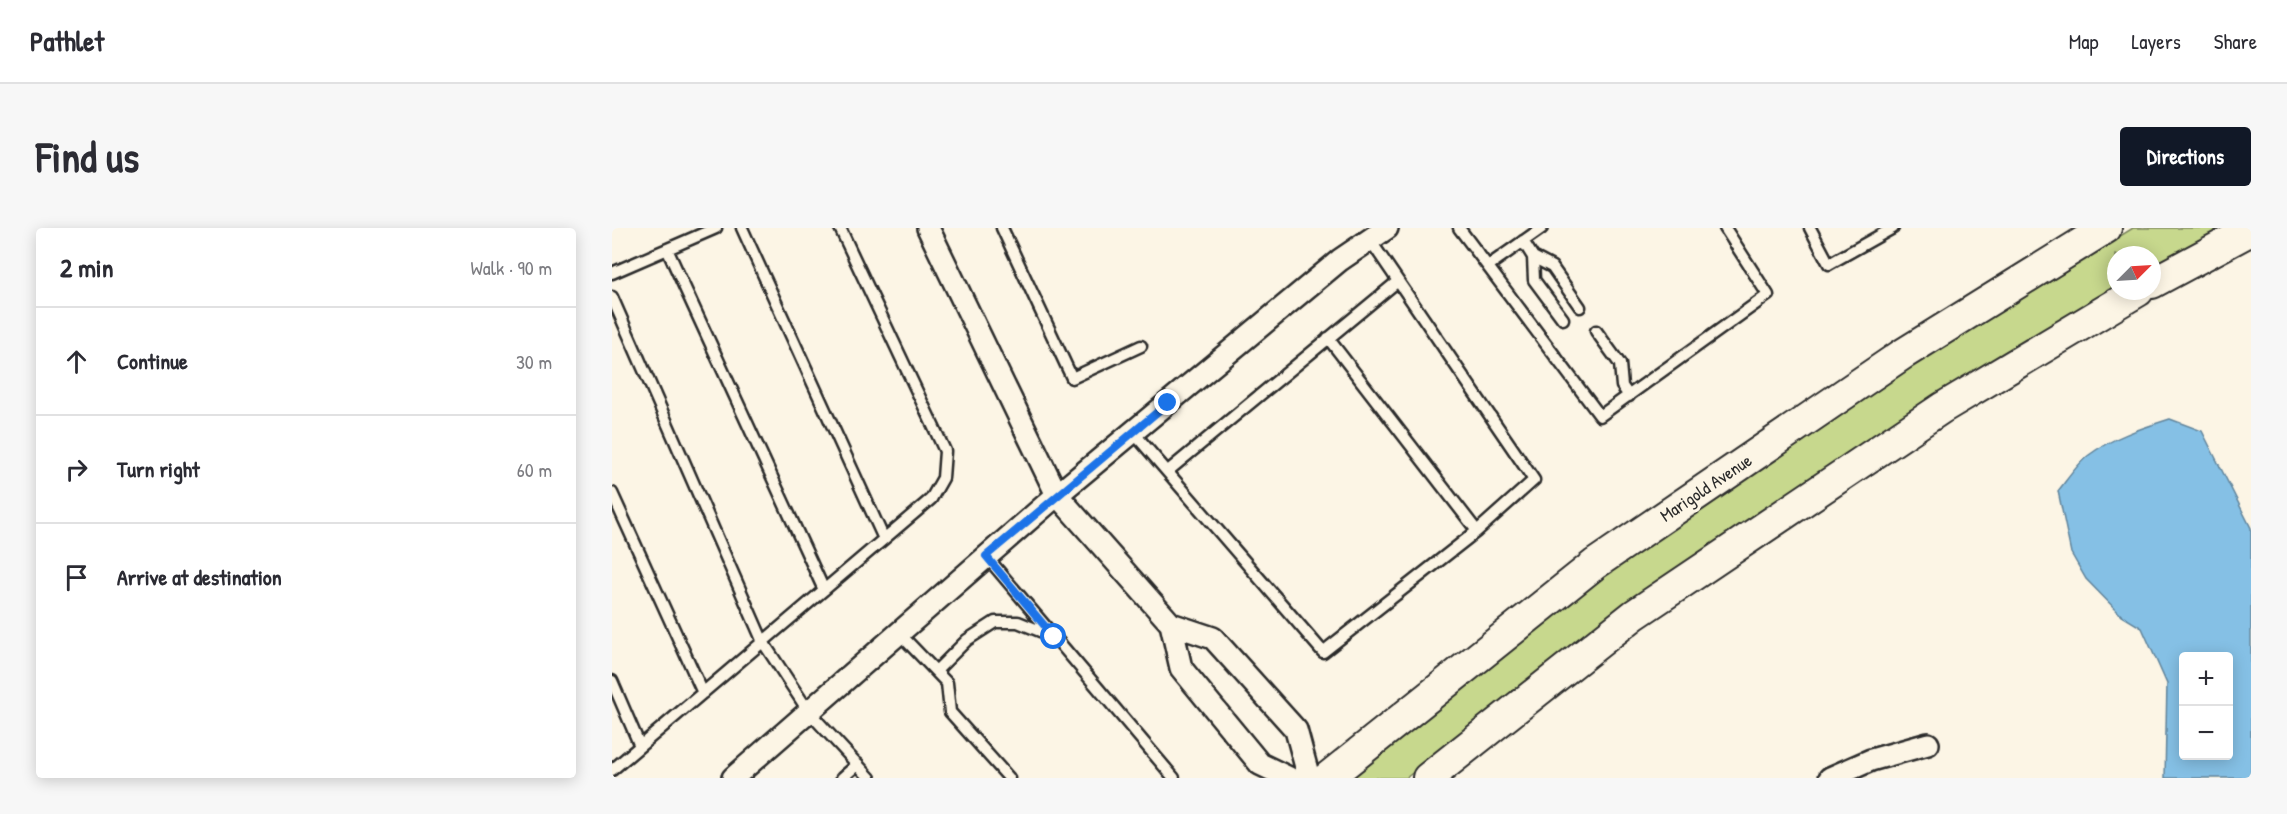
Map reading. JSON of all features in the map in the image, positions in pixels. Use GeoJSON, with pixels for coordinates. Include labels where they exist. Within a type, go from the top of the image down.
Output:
{"type":"FeatureCollection","features":[{"type":"Feature","properties":{"kind":"main road","name":"Marigold Avenue"},"geometry":{"type":"LineString","coordinates":[[1327,778],[1595,564],[1903,354],[2106,228]]}},
{"type":"Feature","properties":{"kind":"main road"},"geometry":{"type":"LineString","coordinates":[[2161,278],[2251,230]]}},
{"type":"Feature","properties":{"kind":"main road"},"geometry":{"type":"LineString","coordinates":[[1428,778],[1634,615],[1942,408],[2123,300]]}},
{"type":"Feature","properties":{"kind":"street"},"geometry":{"type":"LineString","coordinates":[[928,228],[1057,495],[1171,624],[1181,668],[1260,764],[1289,778]]}},
{"type":"Feature","properties":{"kind":"street"},"geometry":{"type":"LineString","coordinates":[[733,778],[1057,495],[1341,260],[1387,228]]}},
{"type":"Feature","properties":{"kind":"street"},"geometry":{"type":"LineString","coordinates":[[1171,624],[1213,638],[1296,730],[1309,778]]}},
{"type":"Feature","properties":{"kind":"street"},"geometry":{"type":"LineString","coordinates":[[1830,778],[1861,764],[1928,744]]}},
{"type":"Feature","properties":{"kind":"lane"},"geometry":{"type":"LineString","coordinates":[[612,273],[716,228]]}},
{"type":"Feature","properties":{"kind":"lane"},"geometry":{"type":"LineString","coordinates":[[742,228],[884,539]]}},
{"type":"Feature","properties":{"kind":"lane"},"geometry":{"type":"LineString","coordinates":[[612,770],[931,499],[943,478],[945,451],[840,228]]}},
{"type":"Feature","properties":{"kind":"lane"},"geometry":{"type":"LineString","coordinates":[[1002,228],[1072,378],[1141,346]]}},
{"type":"Feature","properties":{"kind":"lane"},"geometry":{"type":"LineString","coordinates":[[1460,228],[1600,416],[1768,296],[1725,228]]}},
{"type":"Feature","properties":{"kind":"lane"},"geometry":{"type":"LineString","coordinates":[[1488,266],[1542,228]]}},
{"type":"Feature","properties":{"kind":"lane"},"geometry":{"type":"LineString","coordinates":[[1810,228],[1829,264],[1893,228]]}},
{"type":"Feature","properties":{"kind":"lane"},"geometry":{"type":"LineString","coordinates":[[1133,432],[1323,652],[1478,531],[1534,480],[1370,240]]}},
{"type":"Feature","properties":{"kind":"lane"},"geometry":{"type":"LineString","coordinates":[[1523,241],[1533,257],[1534,280],[1563,319]]}},
{"type":"Feature","properties":{"kind":"lane"},"geometry":{"type":"LineString","coordinates":[[667,249],[824,590]]}},
{"type":"Feature","properties":{"kind":"lane"},"geometry":{"type":"LineString","coordinates":[[1533,257],[1552,267],[1580,307]]}},
{"type":"Feature","properties":{"kind":"lane"},"geometry":{"type":"LineString","coordinates":[[1168,471],[1398,281]]}},
{"type":"Feature","properties":{"kind":"lane"},"geometry":{"type":"LineString","coordinates":[[612,297],[763,642],[809,712],[870,778]]}},
{"type":"Feature","properties":{"kind":"lane"},"geometry":{"type":"LineString","coordinates":[[1596,331],[1620,364],[1622,386],[1629,396]]}},
{"type":"Feature","properties":{"kind":"lane"},"geometry":{"type":"LineString","coordinates":[[1328,338],[1478,531]]}},
{"type":"Feature","properties":{"kind":"lane"},"geometry":{"type":"LineString","coordinates":[[612,493],[703,693]]}},
{"type":"Feature","properties":{"kind":"lane"},"geometry":{"type":"LineString","coordinates":[[986,556],[1174,778]]}},
{"type":"Feature","properties":{"kind":"lane"},"geometry":{"type":"LineString","coordinates":[[936,671],[967,640],[995,622],[1018,622],[1054,637]]}},
{"type":"Feature","properties":{"kind":"lane"},"geometry":{"type":"LineString","coordinates":[[899,633],[947,683],[951,712],[1009,778]]}},
{"type":"Feature","properties":{"kind":"lane"},"geometry":{"type":"LineString","coordinates":[[612,681],[640,746]]}},
{"type":"Feature","properties":{"kind":"lane"},"geometry":{"type":"LineString","coordinates":[[842,778],[858,764]]}},
{"type":"Feature","properties":{"kind":"green space"},"geometry":{"type":"Polygon","coordinates":[[[2133,228],[2224,228],[2161,261],[2161,246],[2107,246],[2107,292],[1947,387],[1625,603],[1406,778],[1350,778],[1604,575],[1912,366],[2133,228]]]}},
{"type":"Feature","properties":{"kind":"water"},"geometry":{"type":"Polygon","coordinates":[[[2170,419],[2202,431],[2251,528],[2251,778],[2165,778],[2167,684],[2142,628],[2122,616],[2086,579],[2071,553],[2058,491],[2089,455],[2128,434],[2170,419]]]}},
{"type":"Feature","properties":{"kind":"route"},"geometry":{"type":"LineString","coordinates":[[1054,637],[986,556],[1168,403]]}}]}
